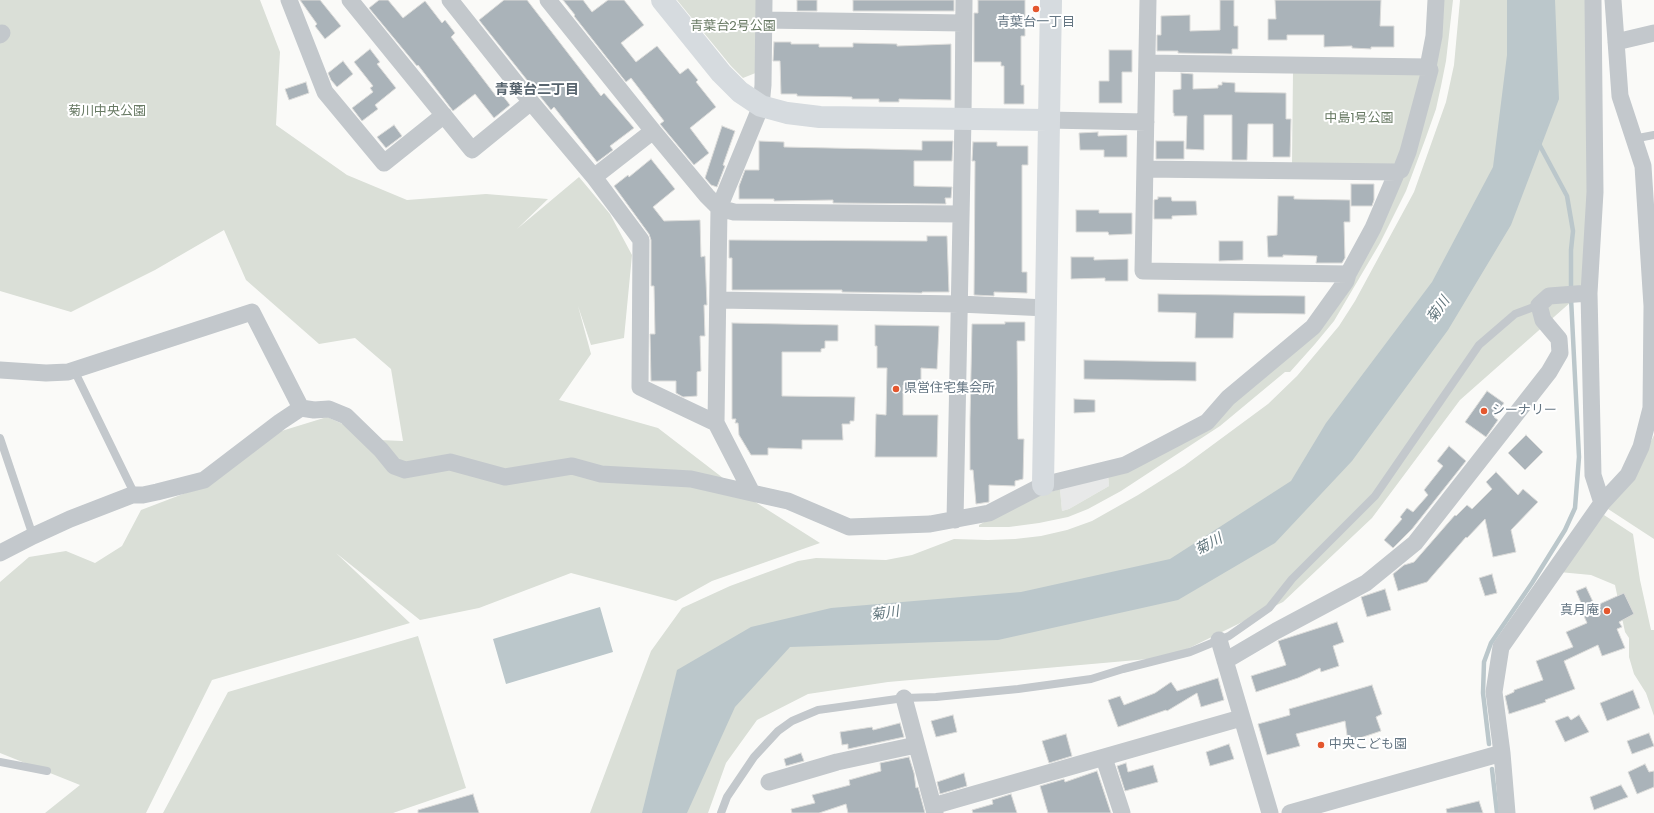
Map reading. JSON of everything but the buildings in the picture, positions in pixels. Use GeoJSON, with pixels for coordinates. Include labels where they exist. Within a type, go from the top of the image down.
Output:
{"type":"FeatureCollection","features":[{"type":"Feature","properties":{"kind":"street"},"geometry":{"type":"LineString","coordinates":[[289,0],[325,92],[384,162],[444,115]]}},
{"type":"Feature","properties":{"kind":"street"},"geometry":{"type":"LineString","coordinates":[[350,0],[472,150],[531,102]]}},
{"type":"Feature","properties":{"kind":"street"},"geometry":{"type":"LineString","coordinates":[[548,0],[652,131],[707,196],[720,208],[734,212],[960,214]]}},
{"type":"Feature","properties":{"kind":"street"},"geometry":{"type":"LineString","coordinates":[[662,0],[721,73],[740,92],[761,106],[787,113],[820,116],[1146,122]]}},
{"type":"Feature","properties":{"kind":"street"},"geometry":{"type":"LineString","coordinates":[[752,493],[716,423],[720,208],[761,106],[763,85],[764,0]]}},
{"type":"Feature","properties":{"kind":"street"},"geometry":{"type":"LineString","coordinates":[[955,520],[964,0]]}},
{"type":"Feature","properties":{"kind":"street"},"geometry":{"type":"LineString","coordinates":[[1043,485],[1051,0]]}},
{"type":"Feature","properties":{"kind":"street"},"geometry":{"type":"LineString","coordinates":[[1148,0],[1143,271],[1348,274]]}},
{"type":"Feature","properties":{"kind":"street"},"geometry":{"type":"LineString","coordinates":[[1145,169],[1396,172],[1401,170],[1408,152],[1430,70],[1428,67],[1434,36],[1436,0]]}},
{"type":"Feature","properties":{"kind":"street"},"geometry":{"type":"LineString","coordinates":[[1593,0],[1595,192],[1589,293],[1593,475],[1602,503]]}},
{"type":"Feature","properties":{"kind":"street"},"geometry":{"type":"LineString","coordinates":[[1507,813],[1502,753],[1494,692],[1496,672],[1502,647],[1602,503],[1628,474],[1641,447],[1651,408],[1652,306],[1649,181],[1633,139],[1620,96],[1614,0]]}},
{"type":"Feature","properties":{"kind":"street"},"geometry":{"type":"LineString","coordinates":[[456,2],[531,102],[594,177],[641,240],[640,387],[716,423]]}},
{"type":"Feature","properties":{"kind":"street"},"geometry":{"type":"LineString","coordinates":[[763,20],[963,23]]}},
{"type":"Feature","properties":{"kind":"street"},"geometry":{"type":"LineString","coordinates":[[1616,42],[1654,33]]}},
{"type":"Feature","properties":{"kind":"street"},"geometry":{"type":"LineString","coordinates":[[1147,63],[1428,67]]}},
{"type":"Feature","properties":{"kind":"street"},"geometry":{"type":"LineString","coordinates":[[594,177],[652,131]]}},
{"type":"Feature","properties":{"kind":"street"},"geometry":{"type":"LineString","coordinates":[[0,553],[33,536],[121,499],[157,492],[204,480],[280,422],[301,408],[314,410],[329,409],[346,416],[382,450],[394,466],[405,470],[450,462],[505,477],[572,466],[601,474],[692,479],[788,501],[849,527],[930,524],[988,513],[1043,485],[1125,465],[1207,422],[1228,398],[1313,327],[1346,281],[1348,274],[1373,228],[1396,172]]}},
{"type":"Feature","properties":{"kind":"street"},"geometry":{"type":"LineString","coordinates":[[1225,661],[1276,631],[1366,583],[1415,543],[1549,372],[1560,353],[1559,339],[1543,320],[1539,306],[1549,296],[1589,293]]}},
{"type":"Feature","properties":{"kind":"street"},"geometry":{"type":"LineString","coordinates":[[718,300],[959,304],[1047,308]]}},
{"type":"Feature","properties":{"kind":"street"},"geometry":{"type":"LineString","coordinates":[[0,370],[46,373],[68,372],[252,312],[301,408]]}},
{"type":"Feature","properties":{"kind":"street"},"geometry":{"type":"LineString","coordinates":[[1219,640],[1270,813]]}},
{"type":"Feature","properties":{"kind":"street"},"geometry":{"type":"LineString","coordinates":[[904,698],[934,810],[1241,718]]}},
{"type":"Feature","properties":{"kind":"street"},"geometry":{"type":"LineString","coordinates":[[769,782],[837,762],[916,745]]}},
{"type":"Feature","properties":{"kind":"street"},"geometry":{"type":"LineString","coordinates":[[1290,813],[1502,753]]}},
{"type":"Feature","properties":{"kind":"street"},"geometry":{"type":"LineString","coordinates":[[1104,758],[1122,813]]}},
{"type":"Feature","properties":{"kind":"lane"},"geometry":{"type":"LineString","coordinates":[[1633,139],[1654,135]]}},
{"type":"Feature","properties":{"kind":"lane"},"geometry":{"type":"LineString","coordinates":[[721,813],[727,797],[754,757],[778,731],[792,721],[818,710],[904,698],[936,697],[1018,689],[1091,679],[1123,668],[1190,652],[1229,636],[1268,608],[1292,579],[1375,496],[1479,345],[1515,314],[1539,306]]}},
{"type":"Feature","properties":{"kind":"lane"},"geometry":{"type":"LineString","coordinates":[[74,370],[136,495]]}},
{"type":"Feature","properties":{"kind":"lane"},"geometry":{"type":"LineString","coordinates":[[0,438],[33,536]]}},
{"type":"Feature","properties":{"kind":"lane"},"geometry":{"type":"LineString","coordinates":[[0,762],[47,772]]}},
{"type":"Feature","properties":{"kind":"shaded area"},"geometry":{"type":"Polygon","coordinates":[[[1108,474],[1109,486],[1069,509],[1062,511],[1060,489],[1108,474]]]}},
{"type":"Feature","properties":{"kind":"green space","name":"菊川中央公園"},"geometry":{"type":"Polygon","coordinates":[[[0,0],[260,0],[280,52],[276,125],[347,175],[407,200],[486,194],[548,199],[517,229],[579,177],[610,214],[632,255],[624,338],[591,345],[578,306],[591,354],[559,400],[658,428],[749,498],[820,543],[712,581],[676,601],[571,573],[479,608],[420,620],[336,553],[410,623],[212,680],[146,813],[45,813],[80,785],[0,753],[0,582],[29,557],[66,551],[95,563],[122,546],[141,510],[204,486],[275,433],[327,417],[379,440],[403,441],[391,369],[355,338],[319,344],[246,280],[224,230],[155,270],[71,312],[0,291],[0,0]]]}},
{"type":"Feature","properties":{"kind":"green space","name":"青葉台2号公園"},"geometry":{"type":"Polygon","coordinates":[[[677,0],[759,0],[758,72],[743,78],[731,66],[677,0]]]}},
{"type":"Feature","properties":{"kind":"green space"},"geometry":{"type":"Polygon","coordinates":[[[1441,0],[1453,0],[1446,61],[1441,86],[1436,109],[1425,140],[1406,191],[1380,243],[1334,321],[1315,344],[1290,372],[1285,372],[1220,426],[1121,491],[1088,509],[1068,517],[1039,523],[1009,527],[979,527],[979,525],[1027,499],[1060,489],[1062,511],[1069,509],[1109,486],[1108,474],[1142,463],[1316,327],[1409,155],[1441,0]]]}},
{"type":"Feature","properties":{"kind":"green space"},"geometry":{"type":"Polygon","coordinates":[[[1460,0],[1593,0],[1589,286],[1460,400],[1372,518],[1283,602],[1171,657],[888,682],[808,694],[757,720],[726,763],[708,813],[590,813],[651,651],[682,608],[730,586],[798,561],[816,558],[886,560],[912,555],[954,539],[1015,539],[1041,536],[1067,530],[1092,521],[1138,495],[1184,466],[1268,404],[1297,376],[1339,326],[1355,301],[1414,192],[1446,102],[1454,65],[1460,0]]]}},
{"type":"Feature","properties":{"kind":"green space","name":"中島1号公園"},"geometry":{"type":"Polygon","coordinates":[[[1293,71],[1426,74],[1399,167],[1292,165],[1293,71]]]}},
{"type":"Feature","properties":{"kind":"green space"},"geometry":{"type":"Polygon","coordinates":[[[1654,435],[1654,539],[1605,507],[1635,475],[1654,435]]]}},
{"type":"Feature","properties":{"kind":"green space"},"geometry":{"type":"Polygon","coordinates":[[[1604,515],[1633,534],[1640,580],[1651,630],[1654,630],[1654,716],[1646,693],[1634,674],[1629,657],[1629,638],[1625,632],[1615,585],[1591,575],[1559,572],[1604,515]]]}},
{"type":"Feature","properties":{"kind":"green space"},"geometry":{"type":"Polygon","coordinates":[[[418,636],[466,788],[393,813],[163,813],[228,692],[418,636]]]}},
{"type":"Feature","properties":{"kind":"water","name":"菊川"},"geometry":{"type":"Polygon","coordinates":[[[1507,0],[1555,0],[1559,99],[1511,225],[1448,330],[1352,461],[1275,543],[1178,600],[998,640],[790,647],[735,707],[687,813],[642,813],[677,670],[751,627],[831,608],[1021,592],[1170,559],[1291,481],[1326,423],[1432,282],[1493,167],[1507,55],[1507,0]]]}},
{"type":"Feature","properties":{"kind":"water"},"geometry":{"type":"Polygon","coordinates":[[[600,607],[613,652],[506,684],[493,639],[600,607]]]}},
{"type":"Feature","properties":{"kind":"waterway"},"geometry":{"type":"LineString","coordinates":[[1538,142],[1567,196],[1573,231],[1571,250],[1571,290]]}},
{"type":"Feature","properties":{"kind":"waterway"},"geometry":{"type":"LineString","coordinates":[[1489,744],[1483,693],[1484,662],[1491,643],[1532,583],[1565,530],[1575,508],[1579,457],[1571,298]]}},
{"type":"Feature","properties":{"kind":"waterway"},"geometry":{"type":"LineString","coordinates":[[1492,769],[1497,813]]}},
{"type":"Feature","properties":{"kind":"place","name":"青葉台一丁目"},"geometry":{"type":"Point","coordinates":[1036,9]}},
{"type":"Feature","properties":{"kind":"place","name":"県営住宅集会所"},"geometry":{"type":"Point","coordinates":[896,389]}},
{"type":"Feature","properties":{"kind":"place","name":"シーナリー"},"geometry":{"type":"Point","coordinates":[1484,411]}},
{"type":"Feature","properties":{"kind":"place","name":"真月庵"},"geometry":{"type":"Point","coordinates":[1607,611]}},
{"type":"Feature","properties":{"kind":"place","name":"中央こども園"},"geometry":{"type":"Point","coordinates":[1321,745]}},
{"type":"Feature","properties":{"kind":"district","name":"青葉台二丁目"},"geometry":{"type":"Point","coordinates":[537,90]}}]}
